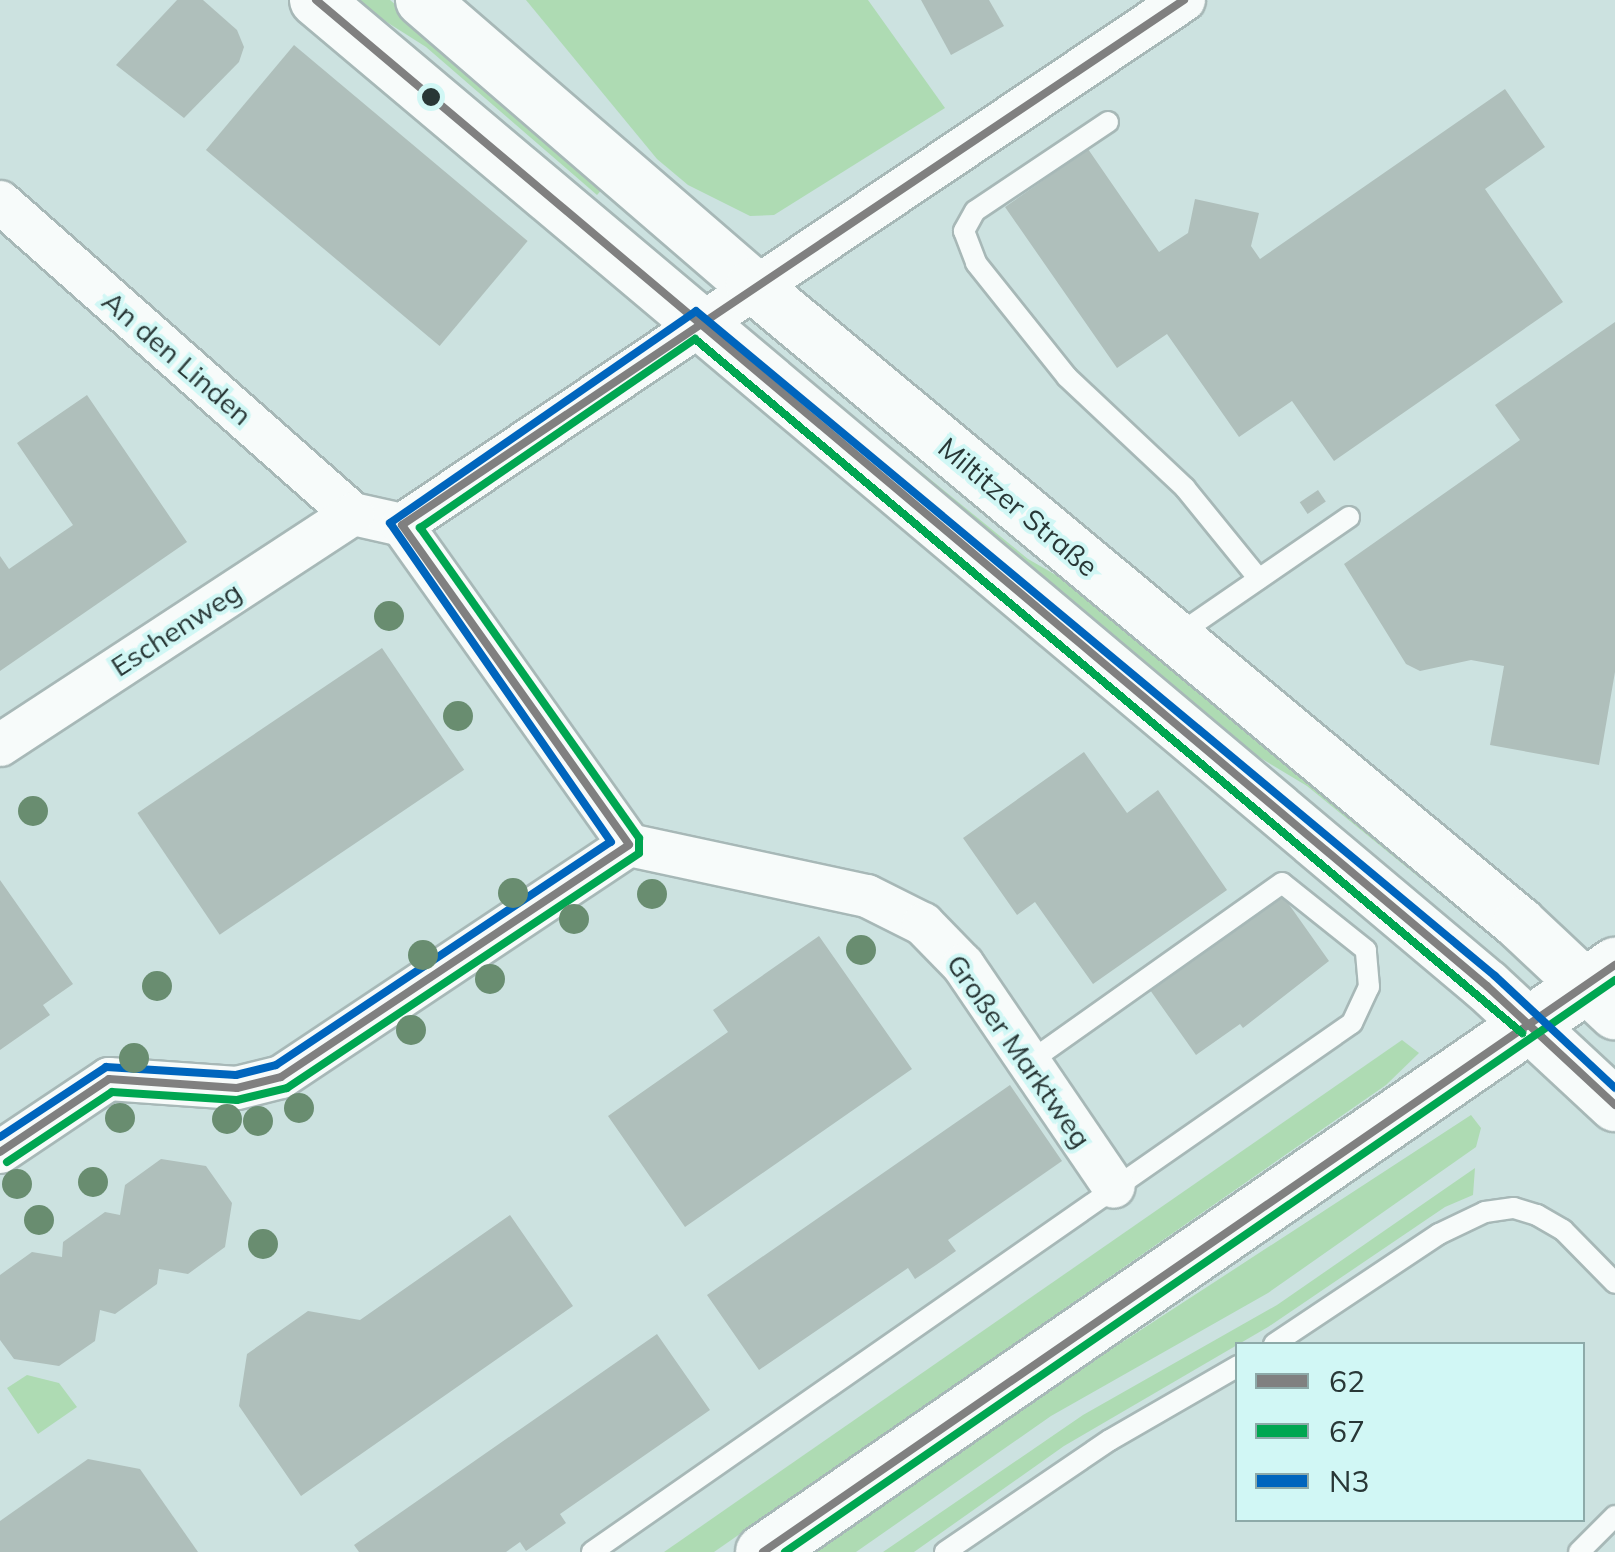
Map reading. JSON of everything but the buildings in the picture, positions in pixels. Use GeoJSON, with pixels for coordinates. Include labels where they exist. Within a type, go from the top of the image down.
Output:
{"type":"FeatureCollection","features":[{"type":"Feature","properties":{"kind":"main road"},"geometry":{"type":"LineString","coordinates":[[762,1552],[1530,1023],[1605,988]]}},
{"type":"Feature","properties":{"kind":"street"},"geometry":{"type":"LineString","coordinates":[[316,0],[1530,1023],[1615,1105]]}},
{"type":"Feature","properties":{"kind":"street","name":"Miltitzer Straße"},"geometry":{"type":"LineString","coordinates":[[422,0],[752,286],[1605,988]]}},
{"type":"Feature","properties":{"kind":"street"},"geometry":{"type":"LineString","coordinates":[[402,524],[696,323],[1184,0]]}},
{"type":"Feature","properties":{"kind":"street","name":"An den Linden"},"geometry":{"type":"LineString","coordinates":[[0,202],[353,514]]}},
{"type":"Feature","properties":{"kind":"street"},"geometry":{"type":"LineString","coordinates":[[0,1152],[108,1079],[237,1088],[281,1078],[629,845],[402,524],[353,514]]}},
{"type":"Feature","properties":{"kind":"street","name":"Eschenweg"},"geometry":{"type":"LineString","coordinates":[[0,745],[353,514]]}},
{"type":"Feature","properties":{"kind":"street","name":"Großer Marktweg"},"geometry":{"type":"LineString","coordinates":[[629,845],[867,896],[922,924],[963,964],[1114,1187]]}},
{"type":"Feature","properties":{"kind":"lane"},"geometry":{"type":"LineString","coordinates":[[1108,122],[975,211],[964,231],[976,264],[1067,376],[1185,488],[1259,579]]}},
{"type":"Feature","properties":{"kind":"lane"},"geometry":{"type":"LineString","coordinates":[[1174,637],[1349,517]]}},
{"type":"Feature","properties":{"kind":"lane"},"geometry":{"type":"LineString","coordinates":[[592,1552],[1352,1023],[1370,987],[1366,950],[1282,883],[1028,1062]]}},
{"type":"Feature","properties":{"kind":"lane"},"geometry":{"type":"LineString","coordinates":[[1277,1342],[1439,1234],[1484,1212],[1514,1208],[1537,1215],[1563,1230],[1615,1283]]}},
{"type":"Feature","properties":{"kind":"lane"},"geometry":{"type":"LineString","coordinates":[[945,1552],[1110,1440],[1235,1368]]}},
{"type":"Feature","properties":{"kind":"lane"},"geometry":{"type":"LineString","coordinates":[[1579,1552],[1615,1516]]}},
{"type":"Feature","properties":{"kind":"green space"},"geometry":{"type":"Polygon","coordinates":[[[352,0],[390,0],[606,185],[597,195],[426,47],[352,0]]]}},
{"type":"Feature","properties":{"kind":"green space"},"geometry":{"type":"Polygon","coordinates":[[[526,0],[868,0],[945,108],[774,215],[750,216],[688,185],[657,159],[526,0]]]}},
{"type":"Feature","properties":{"kind":"green space"},"geometry":{"type":"Polygon","coordinates":[[[854,417],[1028,559],[1094,597],[1466,904],[1459,910],[1307,786],[1234,742],[845,428],[854,417]]]}},
{"type":"Feature","properties":{"kind":"green space"},"geometry":{"type":"Polygon","coordinates":[[[1402,1040],[1419,1053],[1386,1085],[714,1552],[664,1552],[1402,1040]]]}},
{"type":"Feature","properties":{"kind":"green space"},"geometry":{"type":"Polygon","coordinates":[[[1471,1115],[1481,1128],[1476,1147],[1268,1293],[1051,1416],[856,1552],[800,1552],[1471,1115]]]}},
{"type":"Feature","properties":{"kind":"green space"},"geometry":{"type":"Polygon","coordinates":[[[1475,1168],[1473,1195],[1445,1207],[1268,1327],[1242,1342],[1235,1342],[1235,1346],[1064,1446],[914,1552],[883,1552],[1083,1415],[1277,1305],[1475,1168]]]}},
{"type":"Feature","properties":{"kind":"green space"},"geometry":{"type":"Polygon","coordinates":[[[27,1375],[59,1383],[77,1407],[38,1434],[7,1388],[27,1375]]]}},
{"type":"Feature","properties":{"kind":"transit line","name":"62"},"geometry":{"type":"LineString","coordinates":[[316,0],[1487,986],[1615,1105]]}},
{"type":"Feature","properties":{"kind":"transit line","name":"62"},"geometry":{"type":"LineString","coordinates":[[402,525],[1184,0]]}},
{"type":"Feature","properties":{"kind":"transit line","name":"N3"},"geometry":{"type":"LineString","coordinates":[[0,1137],[106,1067],[236,1075],[276,1065],[611,842],[390,523],[696,311],[1495,976],[1615,1088]]}},
{"type":"Feature","properties":{"kind":"transit line","name":"67"},"geometry":{"type":"LineString","coordinates":[[7,1162],[112,1092],[237,1100],[287,1088],[639,853],[639,838],[420,528],[695,339],[1522,1033]]}},
{"type":"Feature","properties":{"kind":"transit line","name":"62"},"geometry":{"type":"LineString","coordinates":[[402,525],[629,845]]}},
{"type":"Feature","properties":{"kind":"transit line","name":"62"},"geometry":{"type":"LineString","coordinates":[[0,1152],[109,1079],[237,1088],[281,1077],[629,845]]}},
{"type":"Feature","properties":{"kind":"transit line","name":"62"},"geometry":{"type":"LineString","coordinates":[[763,1552],[1615,965]]}},
{"type":"Feature","properties":{"kind":"transit line","name":"67"},"geometry":{"type":"LineString","coordinates":[[785,1552],[1615,980]]}}]}
